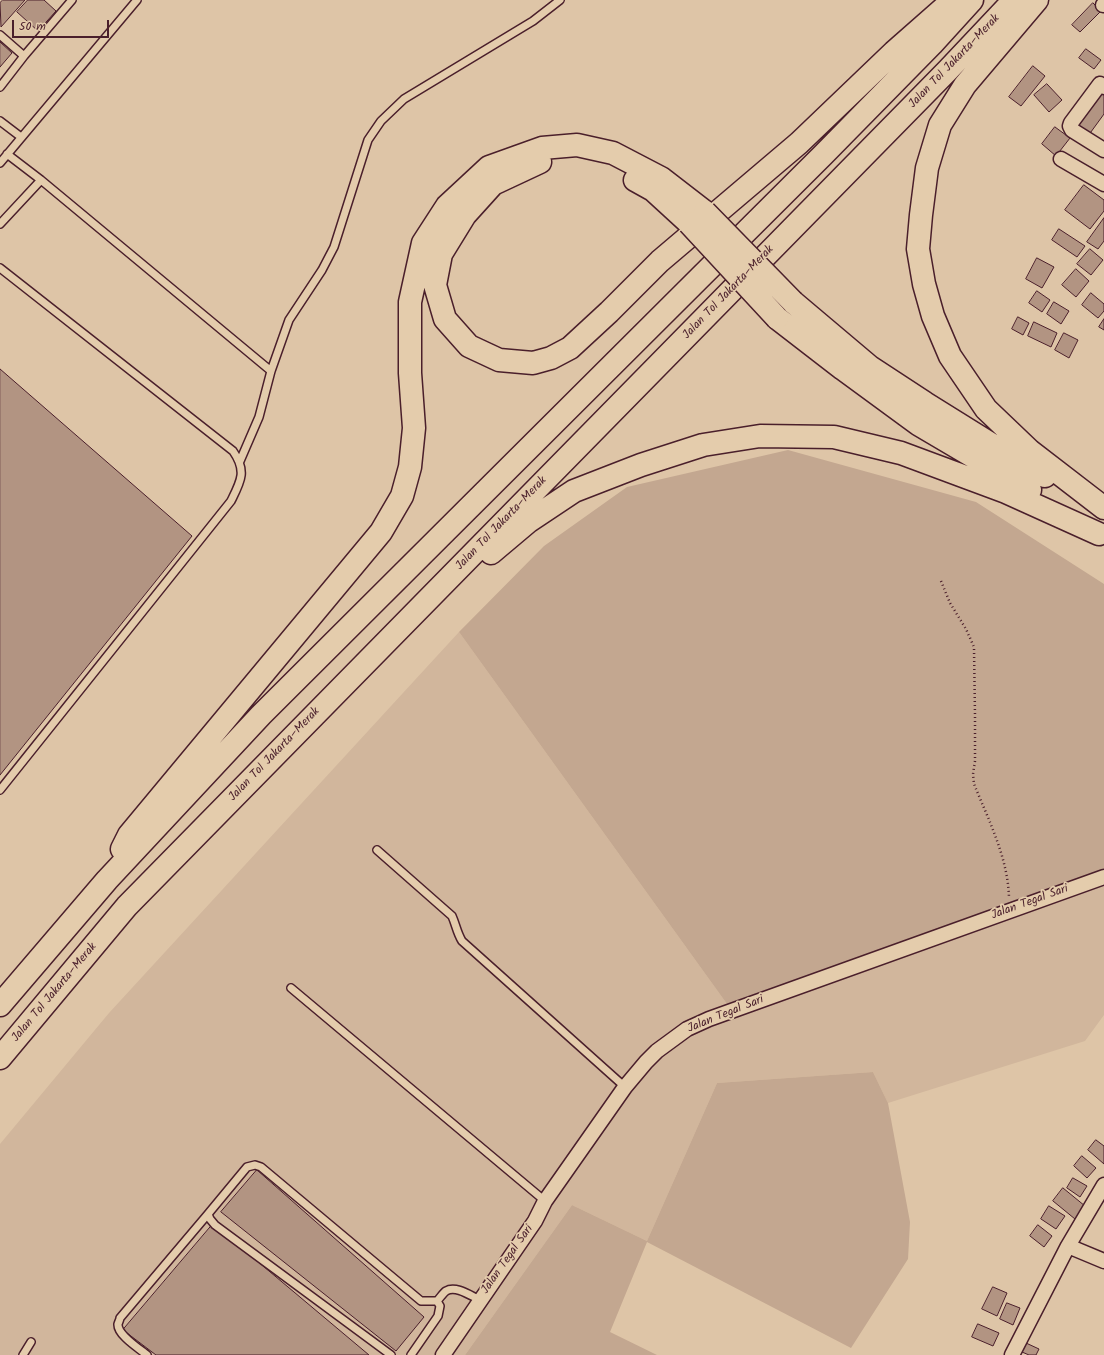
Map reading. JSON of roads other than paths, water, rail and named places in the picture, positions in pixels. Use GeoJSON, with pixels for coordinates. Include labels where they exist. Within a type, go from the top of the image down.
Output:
{"type":"FeatureCollection","features":[{"type":"Feature","properties":{"kind":"highway"},"geometry":{"type":"LineString","coordinates":[[953,0],[894,52],[799,143],[660,261],[609,312],[570,348],[551,358],[533,363],[499,360],[469,346],[445,319],[436,285],[441,254],[464,215],[493,184],[541,161],[575,159],[606,165],[653,190],[697,218],[794,302],[870,367],[1023,464],[1104,508]]}},
{"type":"Feature","properties":{"kind":"highway"},"geometry":{"type":"LineString","coordinates":[[0,1005],[107,880],[261,715],[835,143],[932,44],[972,0]]}},
{"type":"Feature","properties":{"kind":"highway","name":"Jalan Tol Jakarta–Merak"},"geometry":{"type":"LineString","coordinates":[[0,1058],[127,906],[948,70],[1014,0]]}},
{"type":"Feature","properties":{"kind":"highway"},"geometry":{"type":"LineString","coordinates":[[1036,0],[965,84],[940,125],[927,168],[920,215],[918,249],[924,284],[933,316],[950,356],[986,409],[1030,451],[1104,508]]}},
{"type":"Feature","properties":{"kind":"highway"},"geometry":{"type":"LineString","coordinates":[[107,880],[129,835],[381,532],[402,496],[410,467],[414,428],[410,373],[410,302],[423,243],[447,206],[489,167],[542,148],[577,145],[613,153],[661,178],[697,218],[777,318],[918,424],[1014,481],[1101,536]]}},
{"type":"Feature","properties":{"kind":"highway"},"geometry":{"type":"LineString","coordinates":[[127,906],[236,798],[482,561],[523,526],[574,491],[641,465],[703,445],[760,436],[834,437],[901,453],[1006,492],[1101,536]]}},
{"type":"Feature","properties":{"kind":"street"},"geometry":{"type":"LineString","coordinates":[[1104,87],[1100,84],[1070,126],[1072,130],[1104,150]]}},
{"type":"Feature","properties":{"kind":"street"},"geometry":{"type":"LineString","coordinates":[[1061,159],[1104,184]]}},
{"type":"Feature","properties":{"kind":"street","name":"Jalan Tegal Sari"},"geometry":{"type":"LineString","coordinates":[[443,1355],[535,1221],[546,1201],[625,1087],[646,1062],[661,1048],[687,1029],[709,1019],[1104,877]]}},
{"type":"Feature","properties":{"kind":"street"},"geometry":{"type":"LineString","coordinates":[[1012,1355],[1068,1246],[1104,1185]]}},
{"type":"Feature","properties":{"kind":"street"},"geometry":{"type":"LineString","coordinates":[[1068,1246],[1104,1261]]}},
{"type":"Feature","properties":{"kind":"lane"},"geometry":{"type":"LineString","coordinates":[[0,162],[137,0]]}},
{"type":"Feature","properties":{"kind":"lane"},"geometry":{"type":"LineString","coordinates":[[240,461],[259,417],[271,371],[289,320],[322,270],[334,247],[368,140],[381,121],[404,99],[533,21],[560,0]]}},
{"type":"Feature","properties":{"kind":"lane"},"geometry":{"type":"LineString","coordinates":[[0,87],[70,1]]}},
{"type":"Feature","properties":{"kind":"lane"},"geometry":{"type":"LineString","coordinates":[[0,35],[24,56]]}},
{"type":"Feature","properties":{"kind":"lane"},"geometry":{"type":"LineString","coordinates":[[0,121],[21,137]]}},
{"type":"Feature","properties":{"kind":"lane"},"geometry":{"type":"LineString","coordinates":[[7,154],[41,180],[271,371]]}},
{"type":"Feature","properties":{"kind":"lane"},"geometry":{"type":"LineString","coordinates":[[0,224],[41,180]]}},
{"type":"Feature","properties":{"kind":"lane"},"geometry":{"type":"LineString","coordinates":[[0,268],[234,451],[242,467],[240,483],[231,501],[0,790]]}},
{"type":"Feature","properties":{"kind":"lane"},"geometry":{"type":"LineString","coordinates":[[377,850],[452,916],[457,933],[462,941],[625,1087]]}},
{"type":"Feature","properties":{"kind":"lane"},"geometry":{"type":"LineString","coordinates":[[291,988],[546,1201]]}},
{"type":"Feature","properties":{"kind":"lane"},"geometry":{"type":"LineString","coordinates":[[147,1355],[123,1336],[118,1324],[120,1318],[247,1167],[255,1165],[261,1167],[421,1301],[437,1301],[446,1291],[453,1290],[460,1290],[480,1300]]}},
{"type":"Feature","properties":{"kind":"lane"},"geometry":{"type":"LineString","coordinates":[[208,1214],[215,1225],[391,1355]]}},
{"type":"Feature","properties":{"kind":"lane"},"geometry":{"type":"LineString","coordinates":[[411,1355],[438,1316],[440,1306],[437,1301]]}},
{"type":"Feature","properties":{"kind":"lane"},"geometry":{"type":"LineString","coordinates":[[23,1355],[31,1342]]}}]}
